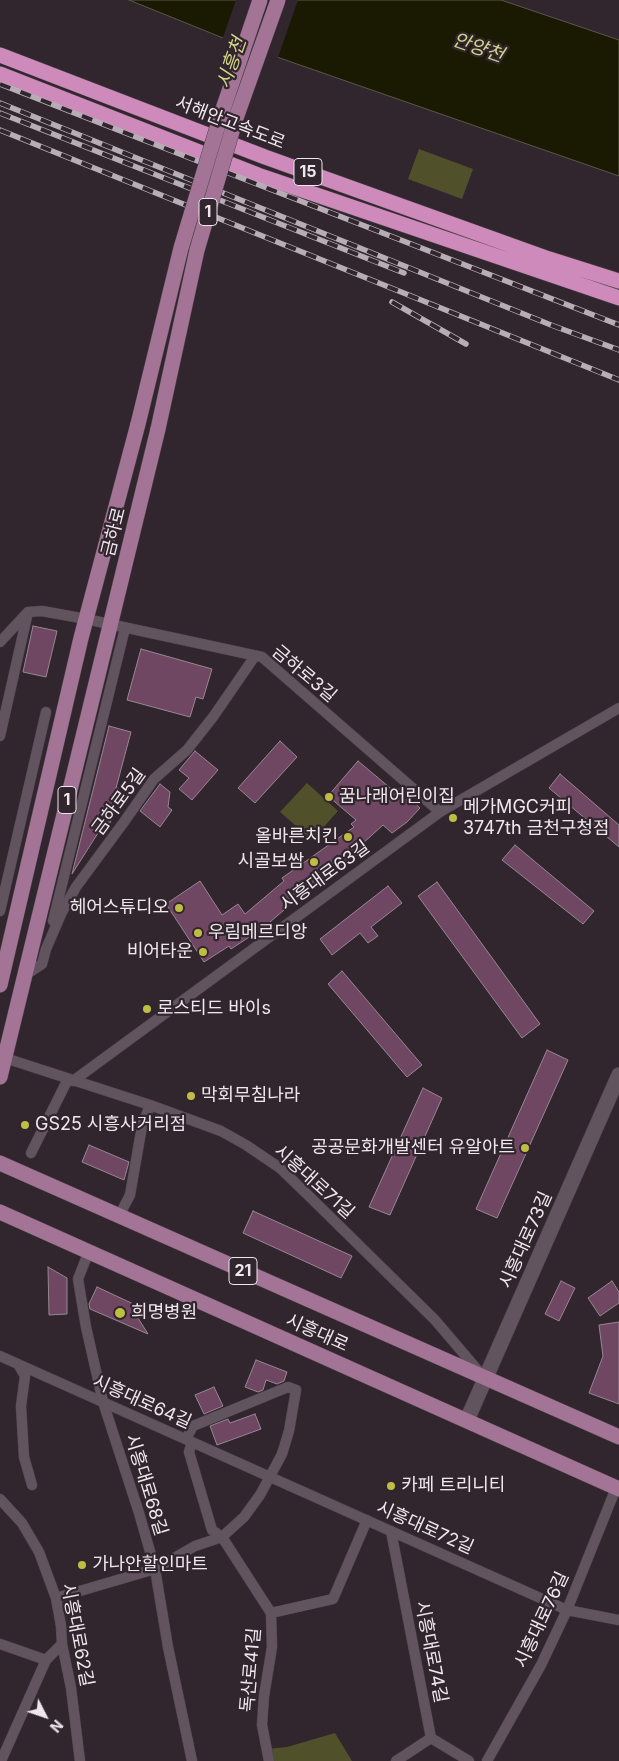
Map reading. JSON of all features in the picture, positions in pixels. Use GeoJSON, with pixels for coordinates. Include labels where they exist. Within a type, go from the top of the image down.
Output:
{"type":"FeatureCollection","features":[{"type":"Feature","properties":{"kind":"highway","name":"서해안고속도로"},"geometry":{"type":"LineString","coordinates":[[0,56],[265,157],[549,259],[619,281]]}},
{"type":"Feature","properties":{"kind":"highway","name":"15"},"geometry":{"type":"LineString","coordinates":[[0,74],[258,175],[619,298]]}},
{"type":"Feature","properties":{"kind":"main road","name":"금하로"},"geometry":{"type":"LineString","coordinates":[[0,985],[86,618],[138,424],[181,248],[221,116],[260,0]]}},
{"type":"Feature","properties":{"kind":"main road","name":"금하로"},"geometry":{"type":"LineString","coordinates":[[0,1077],[24,976],[118,626],[197,250],[236,118],[278,0]]}},
{"type":"Feature","properties":{"kind":"main road","name":"시흥대로"},"geometry":{"type":"LineString","coordinates":[[0,1163],[619,1437]]}},
{"type":"Feature","properties":{"kind":"main road","name":"시흥대로"},"geometry":{"type":"LineString","coordinates":[[0,1212],[618,1488]]}},
{"type":"Feature","properties":{"kind":"street","name":"금하로3길"},"geometry":{"type":"LineString","coordinates":[[28,612],[42,611],[86,618],[262,657],[440,812]]}},
{"type":"Feature","properties":{"kind":"street"},"geometry":{"type":"LineString","coordinates":[[0,642],[28,612]]}},
{"type":"Feature","properties":{"kind":"street"},"geometry":{"type":"LineString","coordinates":[[0,736],[28,612]]}},
{"type":"Feature","properties":{"kind":"street"},"geometry":{"type":"LineString","coordinates":[[46,948],[118,626]]}},
{"type":"Feature","properties":{"kind":"street","name":"금하로5길"},"geometry":{"type":"LineString","coordinates":[[24,976],[42,964],[46,948],[76,887],[154,779],[187,750],[213,717],[255,656]]}},
{"type":"Feature","properties":{"kind":"street","name":"시흥대로63길"},"geometry":{"type":"LineString","coordinates":[[71,1080],[440,812],[619,708]]}},
{"type":"Feature","properties":{"kind":"street"},"geometry":{"type":"LineString","coordinates":[[0,911],[46,712]]}},
{"type":"Feature","properties":{"kind":"street"},"geometry":{"type":"LineString","coordinates":[[5,1058],[71,1080],[31,1153]]}},
{"type":"Feature","properties":{"kind":"street","name":"시흥대로73길"},"geometry":{"type":"LineString","coordinates":[[467,1420],[619,1075]]}},
{"type":"Feature","properties":{"kind":"street","name":"시흥대로71길"},"geometry":{"type":"LineString","coordinates":[[71,1080],[221,1131],[280,1168],[435,1320],[486,1378]]}},
{"type":"Feature","properties":{"kind":"street"},"geometry":{"type":"LineString","coordinates":[[119,1216],[130,1195],[142,1126],[150,1106]]}},
{"type":"Feature","properties":{"kind":"street","name":"시흥대로68길"},"geometry":{"type":"LineString","coordinates":[[89,1252],[78,1279],[86,1327],[103,1402],[139,1512],[155,1570],[168,1647],[192,1761]]}},
{"type":"Feature","properties":{"kind":"street","name":"시흥대로64길"},"geometry":{"type":"LineString","coordinates":[[0,1356],[270,1477]]}},
{"type":"Feature","properties":{"kind":"street"},"geometry":{"type":"LineString","coordinates":[[18,1364],[24,1376],[21,1406],[24,1456],[32,1485]]}},
{"type":"Feature","properties":{"kind":"street"},"geometry":{"type":"LineString","coordinates":[[56,1598],[155,1570],[196,1546],[222,1537],[244,1517],[260,1496],[282,1454],[289,1431],[296,1390],[288,1387],[193,1426],[189,1441]]}},
{"type":"Feature","properties":{"kind":"street","name":"독산로41길"},"geometry":{"type":"LineString","coordinates":[[189,1441],[188,1452],[212,1530],[222,1537],[272,1613],[272,1646],[264,1696],[262,1726],[269,1761]]}},
{"type":"Feature","properties":{"kind":"street","name":"시흥대로72길"},"geometry":{"type":"LineString","coordinates":[[270,1477],[567,1610],[619,1620]]}},
{"type":"Feature","properties":{"kind":"street","name":"시흥대로76길"},"geometry":{"type":"LineString","coordinates":[[487,1761],[541,1665],[567,1610],[618,1488]]}},
{"type":"Feature","properties":{"kind":"street","name":"시흥대로62길"},"geometry":{"type":"LineString","coordinates":[[0,1499],[22,1522],[39,1552],[56,1598],[62,1644],[71,1688],[80,1761]]}},
{"type":"Feature","properties":{"kind":"street"},"geometry":{"type":"LineString","coordinates":[[272,1613],[333,1599],[367,1520]]}},
{"type":"Feature","properties":{"kind":"street","name":"시흥대로74길"},"geometry":{"type":"LineString","coordinates":[[391,1531],[431,1738]]}},
{"type":"Feature","properties":{"kind":"street"},"geometry":{"type":"LineString","coordinates":[[0,1644],[46,1660]]}},
{"type":"Feature","properties":{"kind":"street"},"geometry":{"type":"LineString","coordinates":[[1,1761],[46,1660],[62,1644]]}},
{"type":"Feature","properties":{"kind":"street"},"geometry":{"type":"LineString","coordinates":[[396,1761],[431,1738],[469,1761]]}},
{"type":"Feature","properties":{"kind":"green space"},"geometry":{"type":"Polygon","coordinates":[[[419,149],[473,169],[462,199],[408,179],[419,149]]]}},
{"type":"Feature","properties":{"kind":"green space"},"geometry":{"type":"Polygon","coordinates":[[[307,783],[338,811],[312,840],[280,812],[307,783]]]}},
{"type":"Feature","properties":{"kind":"green space"},"geometry":{"type":"Polygon","coordinates":[[[335,1733],[352,1761],[269,1761],[267,1749],[287,1747],[335,1733]]]}},
{"type":"Feature","properties":{"kind":"water","name":"안양천"},"geometry":{"type":"Polygon","coordinates":[[[129,0],[501,0],[619,40],[619,176],[228,40],[129,0]]]}},
{"type":"Feature","properties":{"kind":"pier"},"geometry":{"type":"Polygon","coordinates":[[[236,0],[298,0],[277,60],[222,40],[236,0]]]}},
{"type":"Feature","properties":{"kind":"building"},"geometry":{"type":"Polygon","coordinates":[[[33,626],[57,631],[46,677],[23,672],[33,626]]]}},
{"type":"Feature","properties":{"kind":"building"},"geometry":{"type":"Polygon","coordinates":[[[141,649],[212,669],[203,699],[196,697],[190,717],[127,700],[141,649]]]}},
{"type":"Feature","properties":{"kind":"building"},"geometry":{"type":"Polygon","coordinates":[[[109,726],[131,732],[116,788],[119,789],[110,823],[105,822],[72,874],[109,726]]]}},
{"type":"Feature","properties":{"kind":"building"},"geometry":{"type":"Polygon","coordinates":[[[280,741],[297,757],[255,803],[238,788],[280,741]]]}},
{"type":"Feature","properties":{"kind":"building"},"geometry":{"type":"Polygon","coordinates":[[[195,751],[218,770],[192,800],[179,789],[189,778],[179,770],[195,751]]]}},
{"type":"Feature","properties":{"kind":"building"},"geometry":{"type":"Polygon","coordinates":[[[358,761],[395,792],[398,788],[420,808],[407,822],[392,833],[383,825],[362,844],[366,848],[298,898],[263,928],[231,949],[229,946],[204,962],[166,904],[200,881],[222,915],[238,904],[245,914],[284,881],[282,878],[354,827],[351,824],[356,820],[328,796],[358,761]]]}},
{"type":"Feature","properties":{"kind":"building"},"geometry":{"type":"Polygon","coordinates":[[[560,774],[619,825],[619,847],[549,788],[560,774]]]}},
{"type":"Feature","properties":{"kind":"building"},"geometry":{"type":"Polygon","coordinates":[[[160,784],[170,792],[168,807],[172,810],[160,827],[140,811],[160,784]]]}},
{"type":"Feature","properties":{"kind":"building"},"geometry":{"type":"Polygon","coordinates":[[[515,845],[594,911],[583,924],[502,860],[515,845]]]}},
{"type":"Feature","properties":{"kind":"building"},"geometry":{"type":"Polygon","coordinates":[[[437,882],[540,1024],[522,1038],[418,896],[437,882]]]}},
{"type":"Feature","properties":{"kind":"building"},"geometry":{"type":"Polygon","coordinates":[[[388,886],[402,903],[371,927],[378,936],[368,943],[360,933],[332,955],[320,939],[388,886]]]}},
{"type":"Feature","properties":{"kind":"building"},"geometry":{"type":"Polygon","coordinates":[[[342,971],[422,1065],[407,1077],[328,984],[342,971]]]}},
{"type":"Feature","properties":{"kind":"building"},"geometry":{"type":"Polygon","coordinates":[[[547,1050],[568,1060],[497,1218],[476,1209],[547,1050]]]}},
{"type":"Feature","properties":{"kind":"building"},"geometry":{"type":"Polygon","coordinates":[[[423,1088],[442,1098],[390,1215],[369,1207],[423,1088]]]}},
{"type":"Feature","properties":{"kind":"building"},"geometry":{"type":"Polygon","coordinates":[[[89,1145],[129,1162],[124,1180],[82,1162],[89,1145]]]}},
{"type":"Feature","properties":{"kind":"building"},"geometry":{"type":"Polygon","coordinates":[[[253,1211],[352,1256],[341,1278],[243,1233],[253,1211]]]}},
{"type":"Feature","properties":{"kind":"building"},"geometry":{"type":"Polygon","coordinates":[[[48,1267],[67,1278],[67,1314],[49,1315],[48,1267]]]}},
{"type":"Feature","properties":{"kind":"building"},"geometry":{"type":"Polygon","coordinates":[[[561,1281],[575,1288],[559,1321],[545,1314],[561,1281]]]}},
{"type":"Feature","properties":{"kind":"building"},"geometry":{"type":"Polygon","coordinates":[[[612,1281],[619,1292],[619,1303],[600,1316],[588,1298],[612,1281]]]}},
{"type":"Feature","properties":{"kind":"building","name":"희명병원"},"geometry":{"type":"Polygon","coordinates":[[[97,1287],[142,1308],[138,1318],[148,1334],[90,1309],[89,1304],[97,1287]]]}},
{"type":"Feature","properties":{"kind":"building"},"geometry":{"type":"Polygon","coordinates":[[[619,1322],[619,1404],[589,1393],[603,1356],[599,1325],[619,1322]]]}},
{"type":"Feature","properties":{"kind":"building"},"geometry":{"type":"Polygon","coordinates":[[[256,1360],[287,1372],[284,1381],[277,1384],[266,1380],[263,1390],[258,1392],[245,1387],[256,1360]]]}},
{"type":"Feature","properties":{"kind":"building"},"geometry":{"type":"Polygon","coordinates":[[[214,1387],[223,1406],[204,1414],[195,1395],[214,1387]]]}},
{"type":"Feature","properties":{"kind":"building"},"geometry":{"type":"Polygon","coordinates":[[[255,1414],[261,1429],[217,1445],[210,1426],[228,1419],[230,1423],[255,1414]]]}},
{"type":"Feature","properties":{"kind":"railway"},"geometry":{"type":"LineString","coordinates":[[0,84],[619,325]]}},
{"type":"Feature","properties":{"kind":"railway"},"geometry":{"type":"LineString","coordinates":[[0,103],[551,325],[619,350]]}},
{"type":"Feature","properties":{"kind":"railway"},"geometry":{"type":"LineString","coordinates":[[0,113],[404,273]]}},
{"type":"Feature","properties":{"kind":"railway"},"geometry":{"type":"LineString","coordinates":[[0,130],[619,380]]}},
{"type":"Feature","properties":{"kind":"railway"},"geometry":{"type":"LineString","coordinates":[[392,302],[466,344]]}},
{"type":"Feature","properties":{"kind":"place","name":"꿈나래어린이집"},"geometry":{"type":"Point","coordinates":[329,797]}},
{"type":"Feature","properties":{"kind":"place","name":"메가MGC커피 3747th 금천구청점"},"geometry":{"type":"Point","coordinates":[453,818]}},
{"type":"Feature","properties":{"kind":"place","name":"올바른치킨"},"geometry":{"type":"Point","coordinates":[348,837]}},
{"type":"Feature","properties":{"kind":"place","name":"시골보쌈"},"geometry":{"type":"Point","coordinates":[314,862]}},
{"type":"Feature","properties":{"kind":"place","name":"헤어스튜디오"},"geometry":{"type":"Point","coordinates":[179,908]}},
{"type":"Feature","properties":{"kind":"place","name":"우림메르디앙"},"geometry":{"type":"Point","coordinates":[198,933]}},
{"type":"Feature","properties":{"kind":"place","name":"비어타운"},"geometry":{"type":"Point","coordinates":[203,952]}},
{"type":"Feature","properties":{"kind":"place","name":"로스티드 바이s"},"geometry":{"type":"Point","coordinates":[147,1009]}},
{"type":"Feature","properties":{"kind":"place","name":"막회무침나라"},"geometry":{"type":"Point","coordinates":[191,1096]}},
{"type":"Feature","properties":{"kind":"place","name":"GS25 시흥사거리점"},"geometry":{"type":"Point","coordinates":[25,1125]}},
{"type":"Feature","properties":{"kind":"place","name":"공공문화개발센터 유알아트"},"geometry":{"type":"Point","coordinates":[525,1148]}},
{"type":"Feature","properties":{"kind":"place","name":"희명병원"},"geometry":{"type":"Point","coordinates":[120,1313]}},
{"type":"Feature","properties":{"kind":"place","name":"카페 트리니티"},"geometry":{"type":"Point","coordinates":[391,1486]}},
{"type":"Feature","properties":{"kind":"place","name":"가나안할인마트"},"geometry":{"type":"Point","coordinates":[82,1565]}},
{"type":"Feature","properties":{"kind":"water label","name":"시흥천"},"geometry":{"type":"Point","coordinates":[232,63]}}]}
